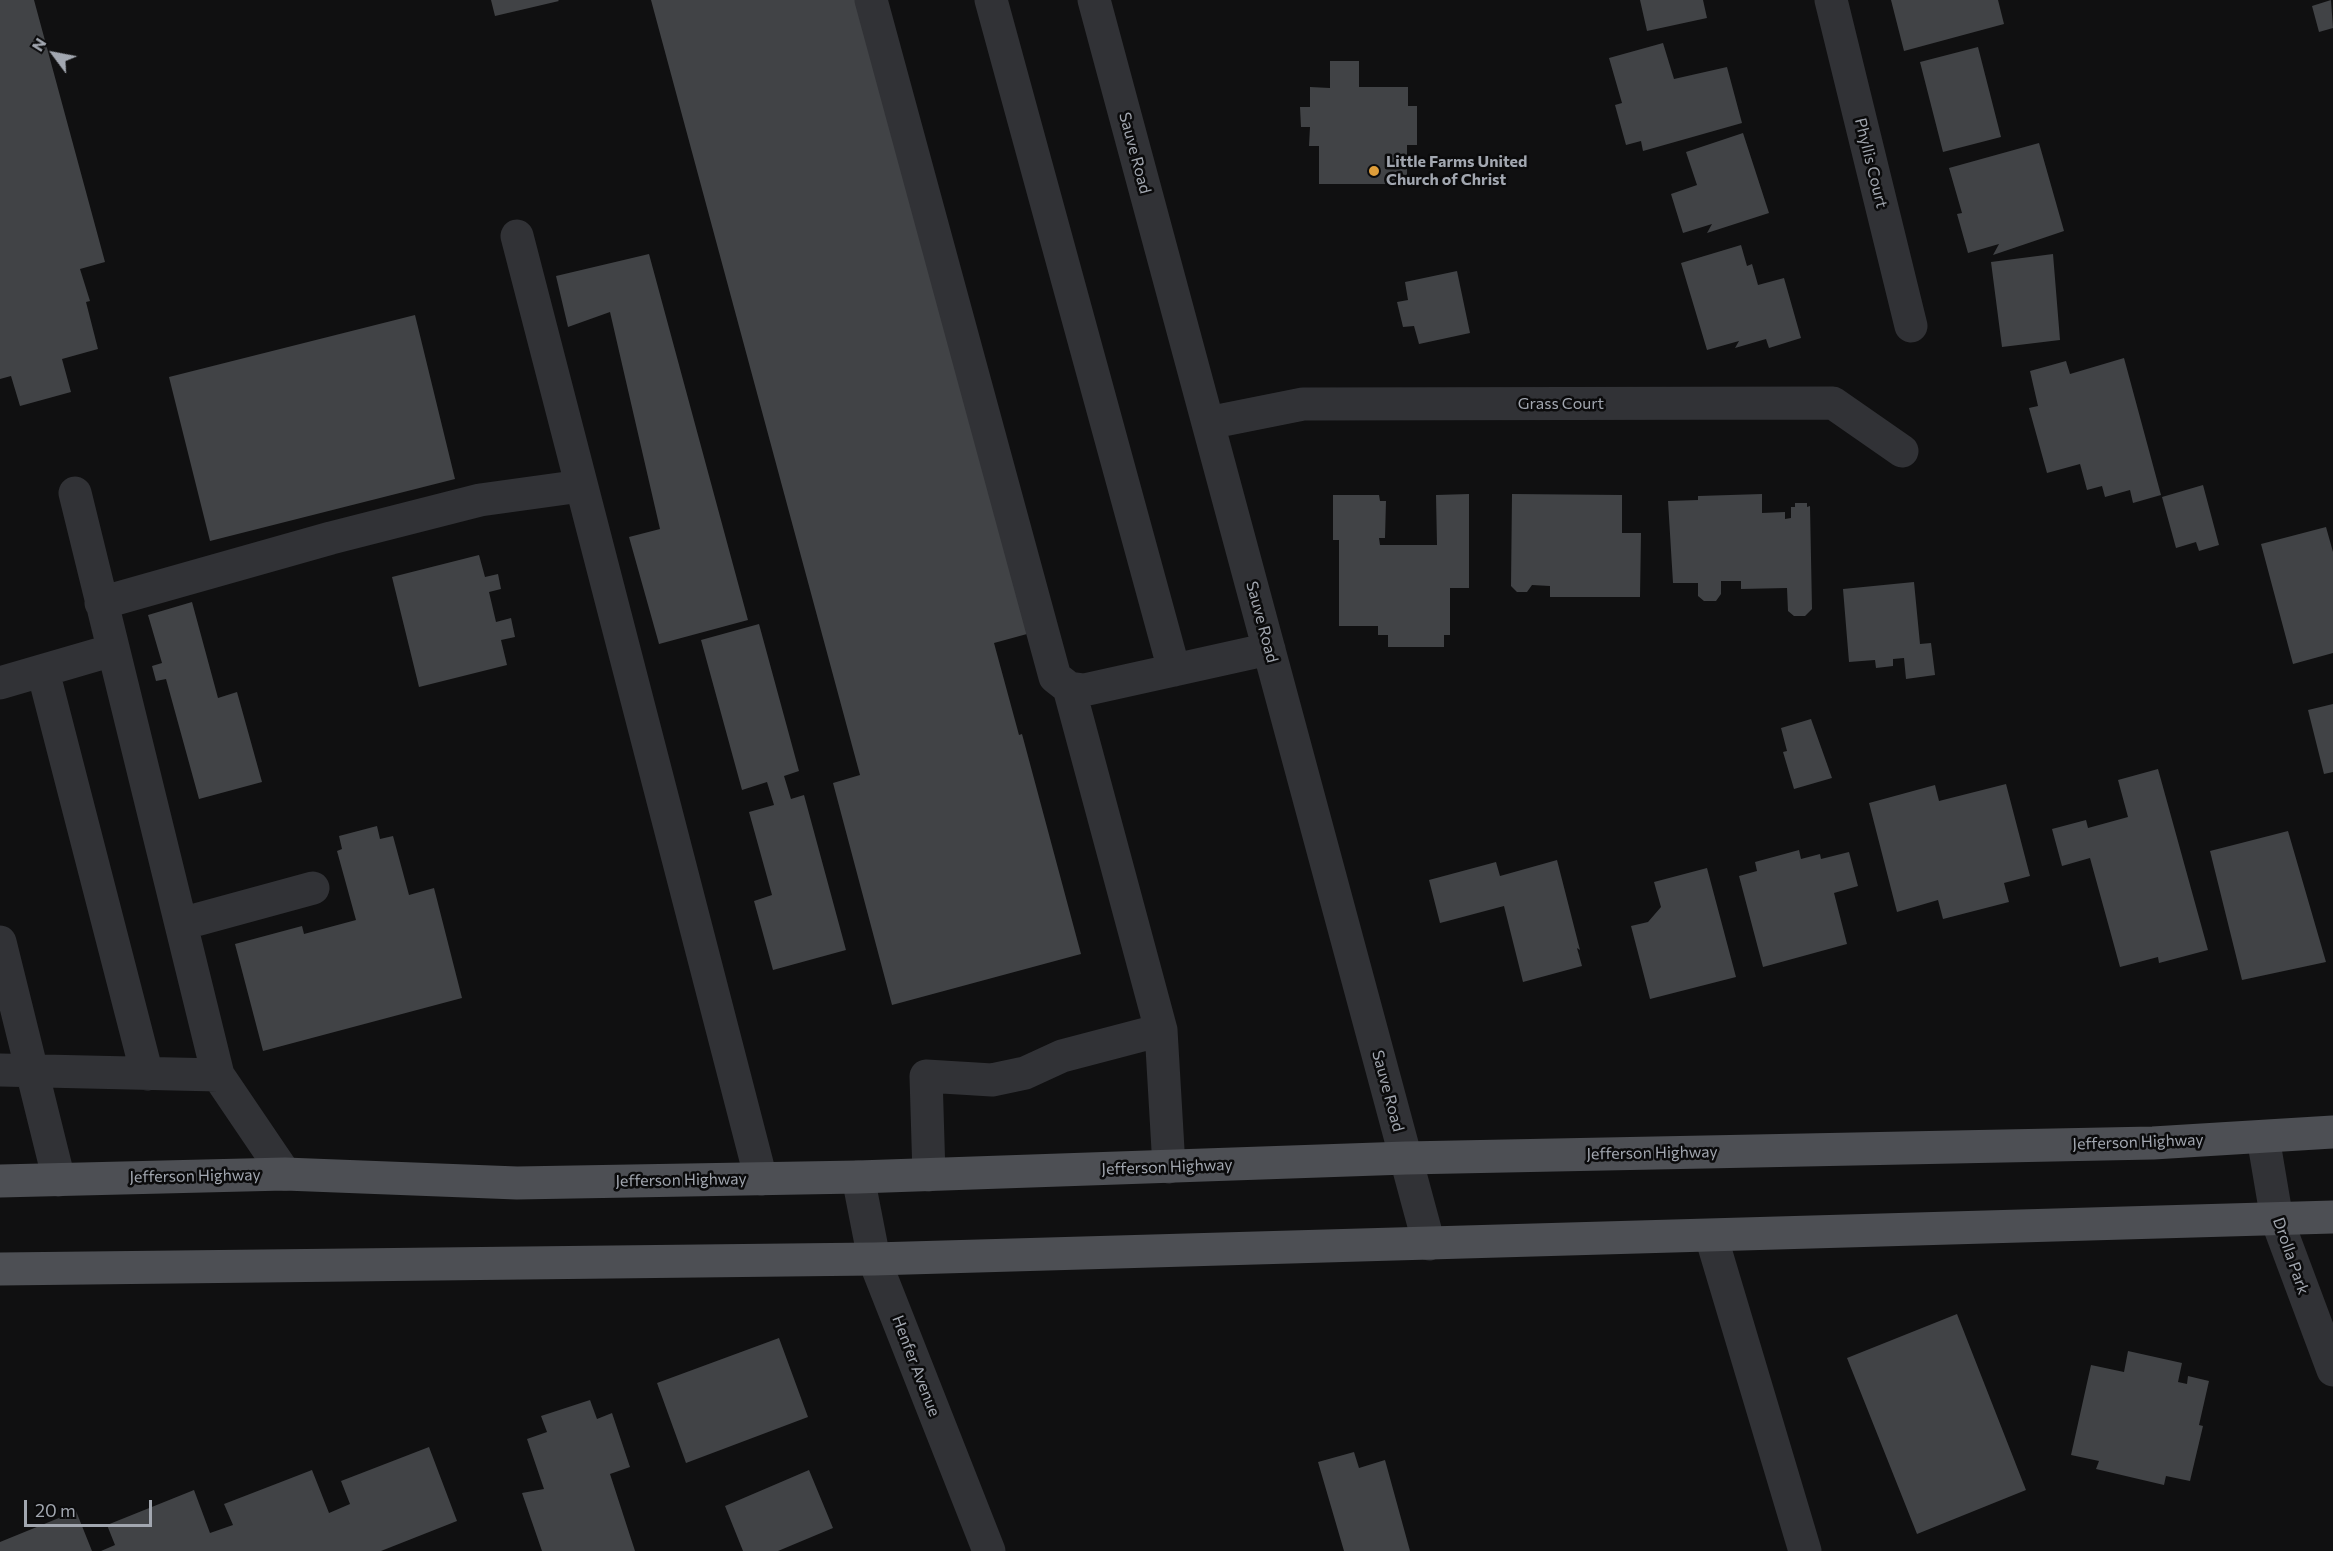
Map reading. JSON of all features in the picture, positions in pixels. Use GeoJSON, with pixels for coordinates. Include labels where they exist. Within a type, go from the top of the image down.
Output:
{"type":"FeatureCollection","features":[{"type":"Feature","properties":{"kind":"main road","name":"Jefferson Highway"},"geometry":{"type":"LineString","coordinates":[[0,1181],[285,1174],[517,1183],[858,1177],[1406,1158],[2141,1143],[2333,1132]]}},
{"type":"Feature","properties":{"kind":"main road"},"geometry":{"type":"LineString","coordinates":[[0,1269],[874,1259],[2277,1220],[2333,1216]]}},
{"type":"Feature","properties":{"kind":"street"},"geometry":{"type":"LineString","coordinates":[[871,0],[1055,677],[1069,688],[1161,1030],[1168,1167]]}},
{"type":"Feature","properties":{"kind":"street"},"geometry":{"type":"LineString","coordinates":[[991,0],[1174,670]]}},
{"type":"Feature","properties":{"kind":"street","name":"Sauve Road"},"geometry":{"type":"LineString","coordinates":[[1094,0],[1429,1244]]}},
{"type":"Feature","properties":{"kind":"street","name":"Phyllis Court"},"geometry":{"type":"LineString","coordinates":[[1831,0],[1911,326]]}},
{"type":"Feature","properties":{"kind":"street"},"geometry":{"type":"LineString","coordinates":[[517,236],[761,1179]]}},
{"type":"Feature","properties":{"kind":"street","name":"Grass Court"},"geometry":{"type":"LineString","coordinates":[[1208,423],[1303,404],[1833,403],[1902,451]]}},
{"type":"Feature","properties":{"kind":"street"},"geometry":{"type":"LineString","coordinates":[[101,603],[331,538],[480,500],[581,486]]}},
{"type":"Feature","properties":{"kind":"street"},"geometry":{"type":"LineString","coordinates":[[75,493],[218,1075],[285,1174]]}},
{"type":"Feature","properties":{"kind":"street"},"geometry":{"type":"LineString","coordinates":[[1069,688],[1094,688],[1269,649]]}},
{"type":"Feature","properties":{"kind":"street"},"geometry":{"type":"LineString","coordinates":[[0,683],[113,650]]}},
{"type":"Feature","properties":{"kind":"street"},"geometry":{"type":"LineString","coordinates":[[43,670],[147,1074]]}},
{"type":"Feature","properties":{"kind":"street"},"geometry":{"type":"LineString","coordinates":[[181,924],[313,888]]}},
{"type":"Feature","properties":{"kind":"street"},"geometry":{"type":"LineString","coordinates":[[0,942],[16,1071],[59,1180]]}},
{"type":"Feature","properties":{"kind":"street"},"geometry":{"type":"LineString","coordinates":[[929,1174],[926,1076],[992,1080],[1025,1073],[1062,1056],[1161,1030]]}},
{"type":"Feature","properties":{"kind":"street"},"geometry":{"type":"LineString","coordinates":[[16,1071],[218,1075]]}},
{"type":"Feature","properties":{"kind":"street","name":"Drolla Park"},"geometry":{"type":"LineString","coordinates":[[2263,1137],[2277,1220],[2333,1370]]}},
{"type":"Feature","properties":{"kind":"street","name":"Henfer Avenue"},"geometry":{"type":"LineString","coordinates":[[858,1177],[874,1259],[989,1551]]}},
{"type":"Feature","properties":{"kind":"street"},"geometry":{"type":"LineString","coordinates":[[1711,1236],[1806,1551]]}},
{"type":"Feature","properties":{"kind":"building"},"geometry":{"type":"Polygon","coordinates":[[[0,0],[34,0],[105,262],[80,269],[90,301],[86,302],[98,349],[62,359],[71,392],[20,406],[11,376],[0,379],[0,0]]]}},
{"type":"Feature","properties":{"kind":"building"},"geometry":{"type":"Polygon","coordinates":[[[491,0],[558,0],[559,1],[495,16],[491,0]]]}},
{"type":"Feature","properties":{"kind":"building"},"geometry":{"type":"Polygon","coordinates":[[[651,0],[857,0],[1027,634],[994,643],[1019,735],[1022,734],[1081,954],[892,1005],[833,783],[860,775],[651,0]]]}},
{"type":"Feature","properties":{"kind":"building"},"geometry":{"type":"Polygon","coordinates":[[[1640,0],[1703,0],[1707,18],[1647,31],[1640,0]]]}},
{"type":"Feature","properties":{"kind":"building"},"geometry":{"type":"Polygon","coordinates":[[[1891,0],[1998,0],[2004,24],[1904,51],[1891,0]]]}},
{"type":"Feature","properties":{"kind":"building"},"geometry":{"type":"Polygon","coordinates":[[[2331,0],[2333,28],[2319,32],[2312,6],[2331,0]]]}},
{"type":"Feature","properties":{"kind":"building"},"geometry":{"type":"Polygon","coordinates":[[[1663,43],[1674,79],[1727,67],[1742,123],[1643,151],[1641,141],[1626,145],[1615,105],[1622,103],[1609,58],[1663,43]]]}},
{"type":"Feature","properties":{"kind":"building"},"geometry":{"type":"Polygon","coordinates":[[[1978,47],[2001,137],[1943,152],[1920,62],[1978,47]]]}},
{"type":"Feature","properties":{"kind":"building"},"geometry":{"type":"Polygon","coordinates":[[[1330,61],[1359,61],[1359,87],[1408,87],[1408,106],[1417,106],[1417,145],[1407,145],[1407,184],[1319,184],[1319,146],[1309,146],[1310,127],[1301,127],[1300,107],[1310,107],[1310,87],[1330,88],[1330,61]]]}},
{"type":"Feature","properties":{"kind":"building"},"geometry":{"type":"Polygon","coordinates":[[[1743,133],[1769,213],[1707,233],[1712,224],[1683,233],[1671,194],[1697,185],[1686,152],[1743,133]]]}},
{"type":"Feature","properties":{"kind":"building"},"geometry":{"type":"Polygon","coordinates":[[[2039,143],[2064,231],[1993,255],[1999,244],[1968,253],[1957,214],[1962,213],[1949,168],[2039,143]]]}},
{"type":"Feature","properties":{"kind":"building"},"geometry":{"type":"Polygon","coordinates":[[[1741,245],[1747,266],[1752,264],[1758,285],[1784,278],[1801,338],[1769,348],[1766,339],[1735,348],[1739,341],[1707,350],[1681,263],[1741,245]]]}},
{"type":"Feature","properties":{"kind":"building"},"geometry":{"type":"Polygon","coordinates":[[[649,254],[748,620],[659,644],[629,537],[660,529],[610,312],[568,327],[556,276],[649,254]]]}},
{"type":"Feature","properties":{"kind":"building"},"geometry":{"type":"Polygon","coordinates":[[[2053,254],[2060,340],[2002,347],[1991,262],[2053,254]]]}},
{"type":"Feature","properties":{"kind":"building"},"geometry":{"type":"Polygon","coordinates":[[[1457,271],[1470,333],[1419,344],[1414,326],[1403,327],[1397,302],[1408,300],[1405,282],[1457,271]]]}},
{"type":"Feature","properties":{"kind":"building"},"geometry":{"type":"Polygon","coordinates":[[[415,315],[455,479],[210,541],[169,377],[415,315]]]}},
{"type":"Feature","properties":{"kind":"building"},"geometry":{"type":"Polygon","coordinates":[[[2124,358],[2161,495],[2133,503],[2130,490],[2105,497],[2102,486],[2087,490],[2080,464],[2047,473],[2029,408],[2038,406],[2030,371],[2066,361],[2070,374],[2124,358]]]}},
{"type":"Feature","properties":{"kind":"building"},"geometry":{"type":"Polygon","coordinates":[[[2203,485],[2219,545],[2199,551],[2196,542],[2176,548],[2162,497],[2203,485]]]}},
{"type":"Feature","properties":{"kind":"building"},"geometry":{"type":"Polygon","coordinates":[[[1469,494],[1469,588],[1450,588],[1450,635],[1444,635],[1444,647],[1388,647],[1388,635],[1378,635],[1378,626],[1339,626],[1339,540],[1333,540],[1333,495],[1379,495],[1380,501],[1386,501],[1385,538],[1379,538],[1380,545],[1437,545],[1436,495],[1469,494]]]}},
{"type":"Feature","properties":{"kind":"building"},"geometry":{"type":"Polygon","coordinates":[[[1512,494],[1622,495],[1622,533],[1641,533],[1640,597],[1550,597],[1550,586],[1532,585],[1527,592],[1517,592],[1511,586],[1512,494]]]}},
{"type":"Feature","properties":{"kind":"building"},"geometry":{"type":"Polygon","coordinates":[[[1762,494],[1762,513],[1785,512],[1785,519],[1791,518],[1791,507],[1795,507],[1795,503],[1807,503],[1807,507],[1810,506],[1812,609],[1805,616],[1794,616],[1788,611],[1787,588],[1741,589],[1741,581],[1721,581],[1721,594],[1716,601],[1704,601],[1698,596],[1698,583],[1673,583],[1668,501],[1698,500],[1698,496],[1762,494]]]}},
{"type":"Feature","properties":{"kind":"building"},"geometry":{"type":"Polygon","coordinates":[[[2326,527],[2333,552],[2333,653],[2293,664],[2261,544],[2326,527]]]}},
{"type":"Feature","properties":{"kind":"building"},"geometry":{"type":"Polygon","coordinates":[[[479,555],[485,577],[498,574],[501,589],[489,592],[496,622],[511,618],[515,637],[501,640],[507,665],[419,687],[392,577],[479,555]]]}},
{"type":"Feature","properties":{"kind":"building"},"geometry":{"type":"Polygon","coordinates":[[[1914,582],[1920,644],[1931,643],[1935,675],[1906,679],[1904,658],[1893,659],[1893,666],[1876,668],[1875,660],[1849,662],[1843,589],[1914,582]]]}},
{"type":"Feature","properties":{"kind":"building"},"geometry":{"type":"Polygon","coordinates":[[[192,602],[218,698],[237,692],[262,782],[199,799],[166,679],[156,681],[152,666],[162,663],[148,615],[192,602]]]}},
{"type":"Feature","properties":{"kind":"building"},"geometry":{"type":"Polygon","coordinates":[[[759,624],[799,771],[784,776],[791,799],[804,795],[846,950],[773,970],[754,901],[772,895],[749,812],[774,805],[767,782],[742,790],[701,640],[759,624]]]}},
{"type":"Feature","properties":{"kind":"building"},"geometry":{"type":"Polygon","coordinates":[[[2333,704],[2333,772],[2324,774],[2308,710],[2333,704]]]}},
{"type":"Feature","properties":{"kind":"building"},"geometry":{"type":"Polygon","coordinates":[[[1811,719],[1832,778],[1794,789],[1783,752],[1787,751],[1781,728],[1811,719]]]}},
{"type":"Feature","properties":{"kind":"building"},"geometry":{"type":"Polygon","coordinates":[[[2158,769],[2208,950],[2159,963],[2158,957],[2120,967],[2090,858],[2062,866],[2052,829],[2086,820],[2088,828],[2128,817],[2118,780],[2158,769]]]}},
{"type":"Feature","properties":{"kind":"building"},"geometry":{"type":"Polygon","coordinates":[[[2006,784],[2030,876],[2004,883],[2009,902],[1943,919],[1938,900],[1897,912],[1869,803],[1935,785],[1939,801],[2006,784]]]}},
{"type":"Feature","properties":{"kind":"building"},"geometry":{"type":"Polygon","coordinates":[[[377,826],[380,839],[393,836],[409,895],[434,888],[462,998],[263,1051],[235,944],[302,926],[304,934],[356,920],[337,851],[342,849],[339,836],[377,826]]]}},
{"type":"Feature","properties":{"kind":"building"},"geometry":{"type":"Polygon","coordinates":[[[2288,831],[2326,962],[2242,980],[2210,851],[2288,831]]]}},
{"type":"Feature","properties":{"kind":"building"},"geometry":{"type":"Polygon","coordinates":[[[1799,850],[1801,859],[1820,854],[1821,859],[1849,852],[1858,886],[1834,893],[1847,944],[1763,967],[1739,876],[1757,871],[1755,862],[1799,850]]]}},
{"type":"Feature","properties":{"kind":"building"},"geometry":{"type":"Polygon","coordinates":[[[1557,860],[1582,966],[1523,982],[1504,906],[1440,923],[1429,880],[1496,862],[1500,876],[1557,860]]]}},
{"type":"Feature","properties":{"kind":"building"},"geometry":{"type":"Polygon","coordinates":[[[1707,868],[1736,977],[1650,999],[1631,926],[1648,922],[1661,907],[1654,882],[1707,868]]]}},
{"type":"Feature","properties":{"kind":"building"},"geometry":{"type":"Polygon","coordinates":[[[1957,1314],[2026,1490],[1917,1534],[1847,1358],[1957,1314]]]}},
{"type":"Feature","properties":{"kind":"building"},"geometry":{"type":"Polygon","coordinates":[[[779,1338],[808,1417],[686,1463],[657,1383],[779,1338]]]}},
{"type":"Feature","properties":{"kind":"building"},"geometry":{"type":"Polygon","coordinates":[[[2128,1351],[2182,1363],[2178,1382],[2187,1384],[2188,1376],[2209,1381],[2199,1425],[2203,1426],[2190,1481],[2166,1476],[2164,1485],[2096,1469],[2099,1461],[2071,1455],[2091,1365],[2124,1372],[2128,1351]]]}},
{"type":"Feature","properties":{"kind":"building"},"geometry":{"type":"Polygon","coordinates":[[[590,1400],[597,1419],[612,1413],[630,1467],[610,1474],[635,1551],[542,1551],[522,1493],[544,1489],[527,1439],[547,1432],[541,1416],[590,1400]]]}},
{"type":"Feature","properties":{"kind":"building"},"geometry":{"type":"Polygon","coordinates":[[[429,1447],[457,1521],[381,1551],[101,1551],[115,1545],[107,1525],[194,1490],[210,1533],[233,1525],[224,1504],[312,1470],[329,1513],[350,1504],[341,1481],[429,1447]]]}},
{"type":"Feature","properties":{"kind":"building"},"geometry":{"type":"Polygon","coordinates":[[[1354,1452],[1359,1468],[1385,1460],[1410,1551],[1344,1551],[1318,1462],[1354,1452]]]}},
{"type":"Feature","properties":{"kind":"building"},"geometry":{"type":"Polygon","coordinates":[[[809,1470],[833,1528],[778,1551],[743,1551],[725,1506],[809,1470]]]}},
{"type":"Feature","properties":{"kind":"building"},"geometry":{"type":"Polygon","coordinates":[[[76,1511],[92,1551],[0,1551],[0,1542],[76,1511]]]}},
{"type":"Feature","properties":{"kind":"place","name":"Little Farms United Church of Christ"},"geometry":{"type":"Point","coordinates":[1374,171]}}]}
